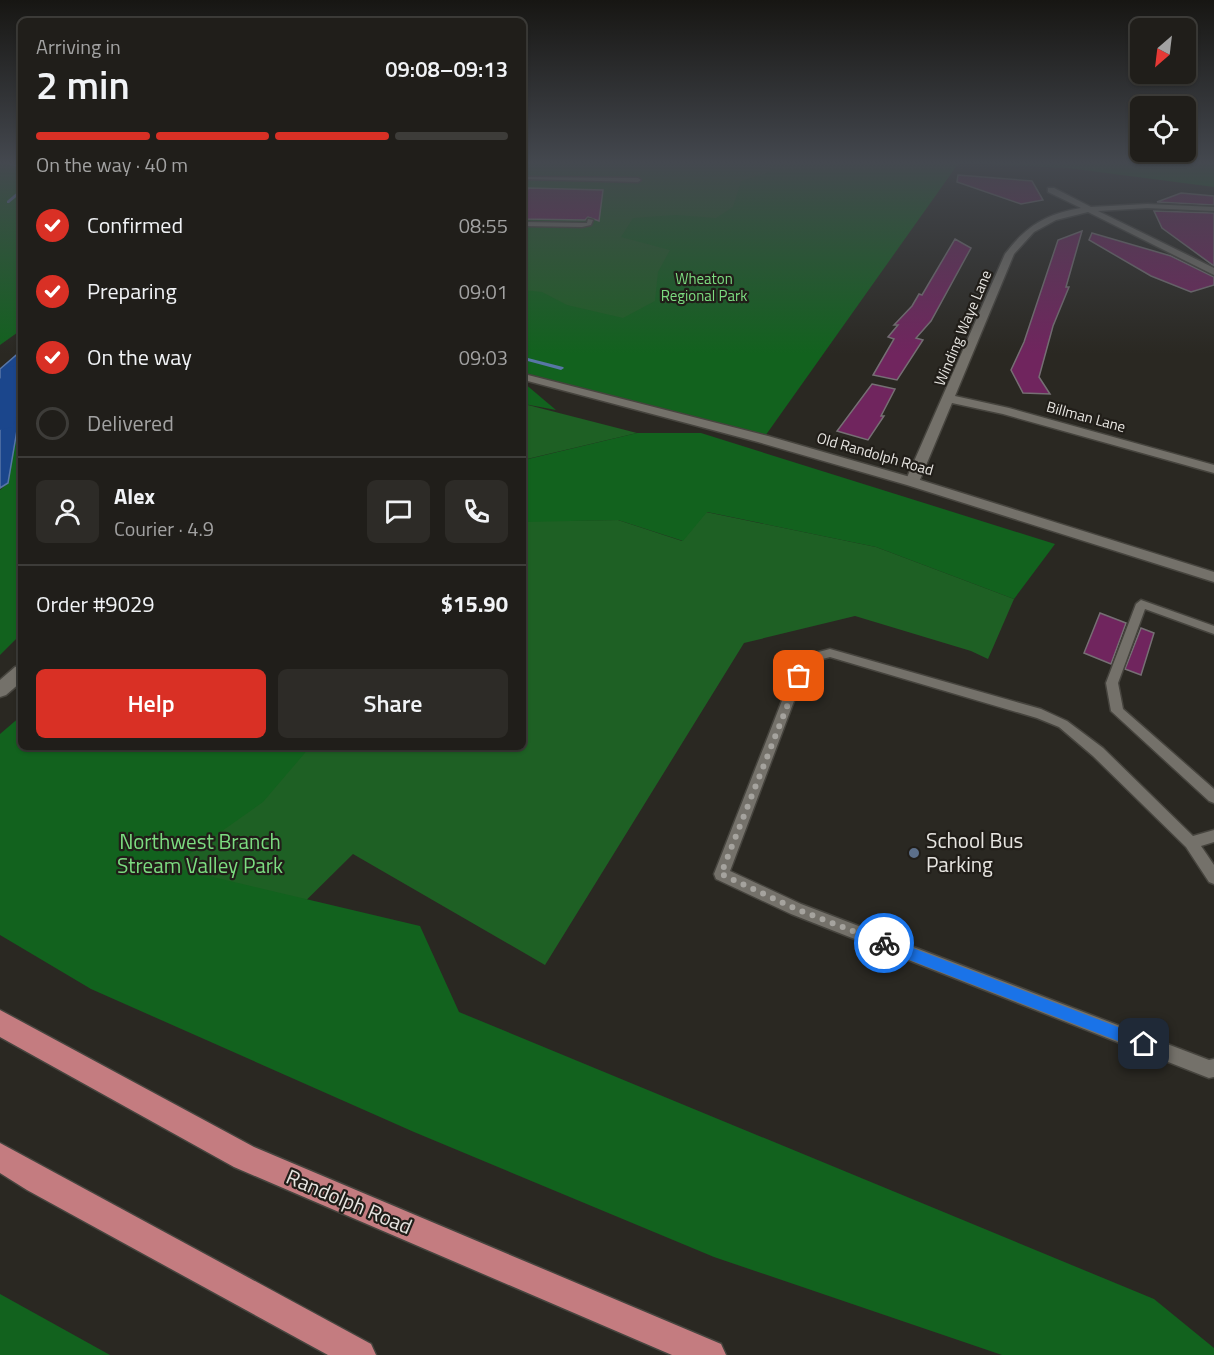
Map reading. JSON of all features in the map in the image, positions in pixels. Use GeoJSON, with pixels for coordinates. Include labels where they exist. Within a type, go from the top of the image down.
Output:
{"type":"FeatureCollection","features":[{"type":"Feature","properties":{"kind":"main road","name":"Randolph Road"},"geometry":{"type":"LineString","coordinates":[[0,1023],[244,1157],[710,1355]]}},
{"type":"Feature","properties":{"kind":"main road"},"geometry":{"type":"LineString","coordinates":[[0,1157],[47,1186],[360,1355]]}},
{"type":"Feature","properties":{"kind":"street","name":"Winding Waye Lane"},"geometry":{"type":"LineString","coordinates":[[912,482],[950,399],[1010,254],[1022,237],[1034,227]]}},
{"type":"Feature","properties":{"kind":"street"},"geometry":{"type":"LineString","coordinates":[[1125,227],[1214,272]]}},
{"type":"Feature","properties":{"kind":"street","name":"Old Randolph Road"},"geometry":{"type":"LineString","coordinates":[[526,378],[912,482],[1214,577]]}},
{"type":"Feature","properties":{"kind":"street","name":"Billman Lane"},"geometry":{"type":"LineString","coordinates":[[950,399],[1005,411],[1214,469]]}},
{"type":"Feature","properties":{"kind":"street"},"geometry":{"type":"LineString","coordinates":[[0,690],[18,675]]}},
{"type":"Feature","properties":{"kind":"lane"},"geometry":{"type":"LineString","coordinates":[[1214,630],[1141,604],[1112,683],[1118,711],[1214,796]]}},
{"type":"Feature","properties":{"kind":"lane"},"geometry":{"type":"LineString","coordinates":[[1214,877],[1191,843],[1098,752],[1063,724],[1041,714],[830,653],[807,659],[791,693],[721,874],[796,909],[1198,1064],[1214,1068]]}},
{"type":"Feature","properties":{"kind":"lane"},"geometry":{"type":"LineString","coordinates":[[1191,843],[1214,836]]}},
{"type":"Feature","properties":{"kind":"green space"},"geometry":{"type":"Polygon","coordinates":[[[0,227],[18,227],[18,332],[0,345],[0,227]]]}},
{"type":"Feature","properties":{"kind":"green space"},"geometry":{"type":"Polygon","coordinates":[[[526,227],[817,227],[526,367],[526,227]]]}},
{"type":"Feature","properties":{"kind":"green space","name":"Wheaton Regional Park"},"geometry":{"type":"Polygon","coordinates":[[[627,227],[913,227],[763,439],[526,379],[526,290],[542,292],[567,305],[623,318],[655,301],[658,272],[670,250],[621,237],[627,227]]]}},
{"type":"Feature","properties":{"kind":"green space"},"geometry":{"type":"Polygon","coordinates":[[[526,385],[556,410],[526,404],[526,385]]]}},
{"type":"Feature","properties":{"kind":"green space"},"geometry":{"type":"Polygon","coordinates":[[[526,405],[637,433],[527,459],[526,405]]]}},
{"type":"Feature","properties":{"kind":"green space"},"geometry":{"type":"Polygon","coordinates":[[[18,425],[18,637],[0,655],[0,490],[8,483],[18,425]]]}},
{"type":"Feature","properties":{"kind":"green space"},"geometry":{"type":"Polygon","coordinates":[[[637,433],[701,433],[1055,544],[1014,599],[876,547],[707,512],[683,541],[618,520],[526,522],[526,460],[637,433]]]}},
{"type":"Feature","properties":{"kind":"green space","name":"Northwest Branch Stream Valley Park"},"geometry":{"type":"Polygon","coordinates":[[[706,512],[876,547],[1014,599],[988,659],[971,651],[855,616],[744,643],[545,965],[353,854],[203,1002],[59,750],[526,750],[526,520],[618,520],[682,541],[706,512]]]}},
{"type":"Feature","properties":{"kind":"green space"},"geometry":{"type":"Polygon","coordinates":[[[18,719],[18,750],[307,750],[263,802],[171,867],[420,926],[459,1012],[1154,1299],[1214,1348],[1214,1355],[1002,1355],[714,1257],[414,1132],[91,989],[0,935],[0,734],[18,719]]]}},
{"type":"Feature","properties":{"kind":"green space"},"geometry":{"type":"Polygon","coordinates":[[[0,1294],[110,1355],[0,1355],[0,1294]]]}},
{"type":"Feature","properties":{"kind":"water"},"geometry":{"type":"Polygon","coordinates":[[[18,354],[18,425],[8,483],[0,488],[0,430],[11,412],[0,393],[0,369],[18,354]]]}},
{"type":"Feature","properties":{"kind":"building"},"geometry":{"type":"Polygon","coordinates":[[[1214,227],[1214,266],[1162,228],[1214,227]]]}},
{"type":"Feature","properties":{"kind":"building"},"geometry":{"type":"Polygon","coordinates":[[[1082,231],[1066,287],[1069,287],[1053,326],[1039,377],[1050,394],[1023,393],[1011,370],[1024,342],[1058,240],[1082,231]]]}},
{"type":"Feature","properties":{"kind":"building"},"geometry":{"type":"Polygon","coordinates":[[[1092,233],[1171,256],[1214,277],[1214,285],[1191,292],[1151,276],[1089,240],[1092,233]]]}},
{"type":"Feature","properties":{"kind":"building"},"geometry":{"type":"Polygon","coordinates":[[[955,239],[971,248],[931,321],[916,338],[923,340],[897,380],[873,375],[894,339],[888,337],[898,325],[894,325],[912,306],[919,294],[922,295],[955,239]]]}},
{"type":"Feature","properties":{"kind":"building"},"geometry":{"type":"Polygon","coordinates":[[[872,384],[895,389],[881,416],[884,416],[868,440],[837,431],[872,384]]]}},
{"type":"Feature","properties":{"kind":"building"},"geometry":{"type":"Polygon","coordinates":[[[1100,613],[1126,623],[1111,664],[1084,653],[1100,613]]]}},
{"type":"Feature","properties":{"kind":"building"},"geometry":{"type":"Polygon","coordinates":[[[1141,628],[1154,633],[1141,675],[1125,669],[1141,628]]]}},
{"type":"Feature","properties":{"kind":"waterway"},"geometry":{"type":"LineString","coordinates":[[526,359],[561,368]]}},
{"type":"Feature","properties":{"kind":"waterway"},"geometry":{"type":"LineString","coordinates":[[0,420],[2,397],[18,378]]}},
{"type":"Feature","properties":{"kind":"way so far"},"geometry":{"type":"LineString","coordinates":[[799,676],[721,874],[796,909],[884,943]]}},
{"type":"Feature","properties":{"kind":"place","name":"School Bus Parking"},"geometry":{"type":"Point","coordinates":[914,853]}},
{"type":"Feature","properties":{"kind":"route"},"geometry":{"type":"LineString","coordinates":[[884,943],[1144,1044]]}}]}
